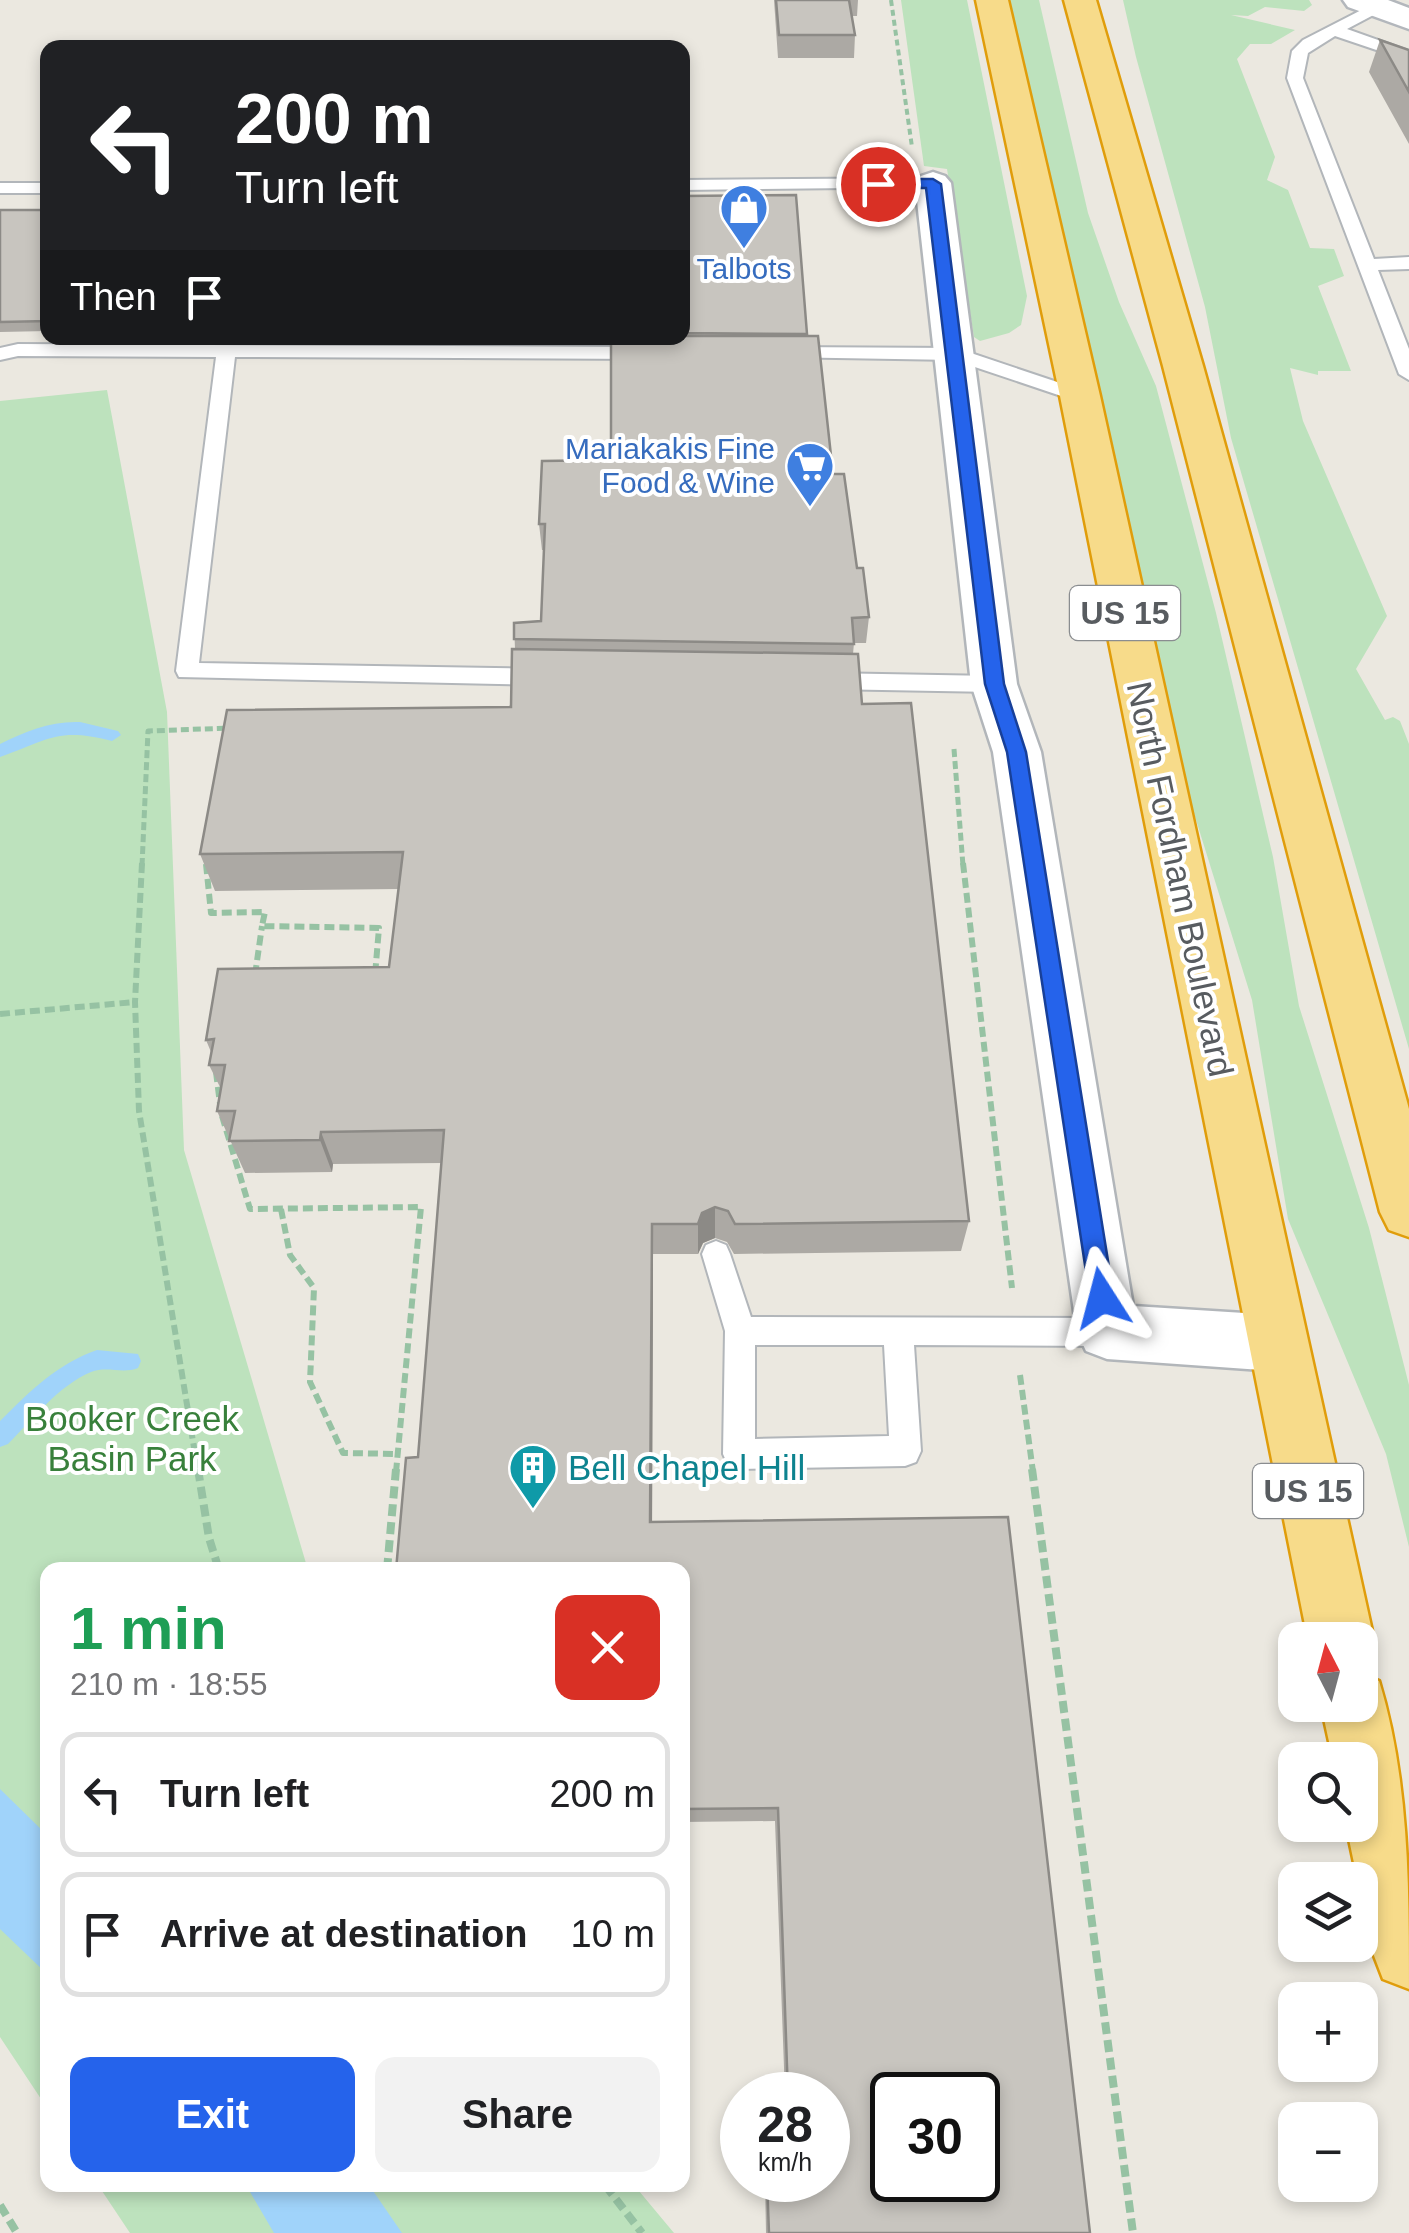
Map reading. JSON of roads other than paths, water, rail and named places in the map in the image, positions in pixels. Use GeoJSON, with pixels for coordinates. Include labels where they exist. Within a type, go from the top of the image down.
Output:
{"type":"FeatureCollection","features":[{"type":"Feature","properties":{"kind":"highway","name":"North Fordham Boulevard"},"geometry":{"type":"LineString","coordinates":[[992,0],[1080,396],[1336,1622]]}},
{"type":"Feature","properties":{"kind":"highway"},"geometry":{"type":"LineString","coordinates":[[1080,0],[1188,385],[1409,1212]]}},
{"type":"Feature","properties":{"kind":"highway"},"geometry":{"type":"LineString","coordinates":[[1359,1722],[1409,1953]]}},
{"type":"Feature","properties":{"kind":"street"},"geometry":{"type":"LineString","coordinates":[[1367,4],[1409,19]]}},
{"type":"Feature","properties":{"kind":"street"},"geometry":{"type":"LineString","coordinates":[[933,184],[994,684],[1016,752],[1107,1332],[1276,1343]]}},
{"type":"Feature","properties":{"kind":"lane"},"geometry":{"type":"LineString","coordinates":[[1367,4],[1300,51],[1295,78],[1409,374]]}},
{"type":"Feature","properties":{"kind":"lane"},"geometry":{"type":"LineString","coordinates":[[1332,29],[1409,56]]}},
{"type":"Feature","properties":{"kind":"lane"},"geometry":{"type":"LineString","coordinates":[[690,185],[933,184]]}},
{"type":"Feature","properties":{"kind":"lane"},"geometry":{"type":"LineString","coordinates":[[0,188],[40,188]]}},
{"type":"Feature","properties":{"kind":"lane"},"geometry":{"type":"LineString","coordinates":[[1366,265],[1409,264]]}},
{"type":"Feature","properties":{"kind":"lane"},"geometry":{"type":"LineString","coordinates":[[0,354],[18,350],[664,353]]}},
{"type":"Feature","properties":{"kind":"lane"},"geometry":{"type":"LineString","coordinates":[[226,352],[187,672],[575,678]]}},
{"type":"Feature","properties":{"kind":"lane"},"geometry":{"type":"LineString","coordinates":[[761,354],[956,354],[1080,396]]}},
{"type":"Feature","properties":{"kind":"lane"},"geometry":{"type":"LineString","coordinates":[[810,681],[994,684]]}},
{"type":"Feature","properties":{"kind":"lane"},"geometry":{"type":"LineString","coordinates":[[716,1254],[740,1332],[739,1454],[905,1451],[898,1331]]}},
{"type":"Feature","properties":{"kind":"lane"},"geometry":{"type":"LineString","coordinates":[[740,1332],[1107,1332]]}},
{"type":"Feature","properties":{"kind":"water"},"geometry":{"type":"Polygon","coordinates":[[[0,1789],[40,1828],[40,1967],[0,1929],[0,1789]]]}},
{"type":"Feature","properties":{"kind":"water"},"geometry":{"type":"Polygon","coordinates":[[[250,2192],[374,2192],[402,2233],[274,2233],[250,2192]]]}},
{"type":"Feature","properties":{"kind":"waterway"},"geometry":{"type":"LineString","coordinates":[[0,751],[54,729],[80,728],[112,735]]}},
{"type":"Feature","properties":{"kind":"waterway"},"geometry":{"type":"LineString","coordinates":[[0,1436],[71,1372],[97,1360],[130,1361]]}},
{"type":"Feature","properties":{"kind":"place","name":"Talbots"},"geometry":{"type":"Point","coordinates":[744,250]}},
{"type":"Feature","properties":{"kind":"place","name":"Mariakakis Fine Food & Wine"},"geometry":{"type":"Point","coordinates":[810,508]}},
{"type":"Feature","properties":{"kind":"place","name":"Bell Chapel Hill"},"geometry":{"type":"Point","coordinates":[533,1510]}},
{"type":"Feature","properties":{"kind":"park label","name":"Booker Creek Basin Park"},"geometry":{"type":"Point","coordinates":[132,1439]}}]}
